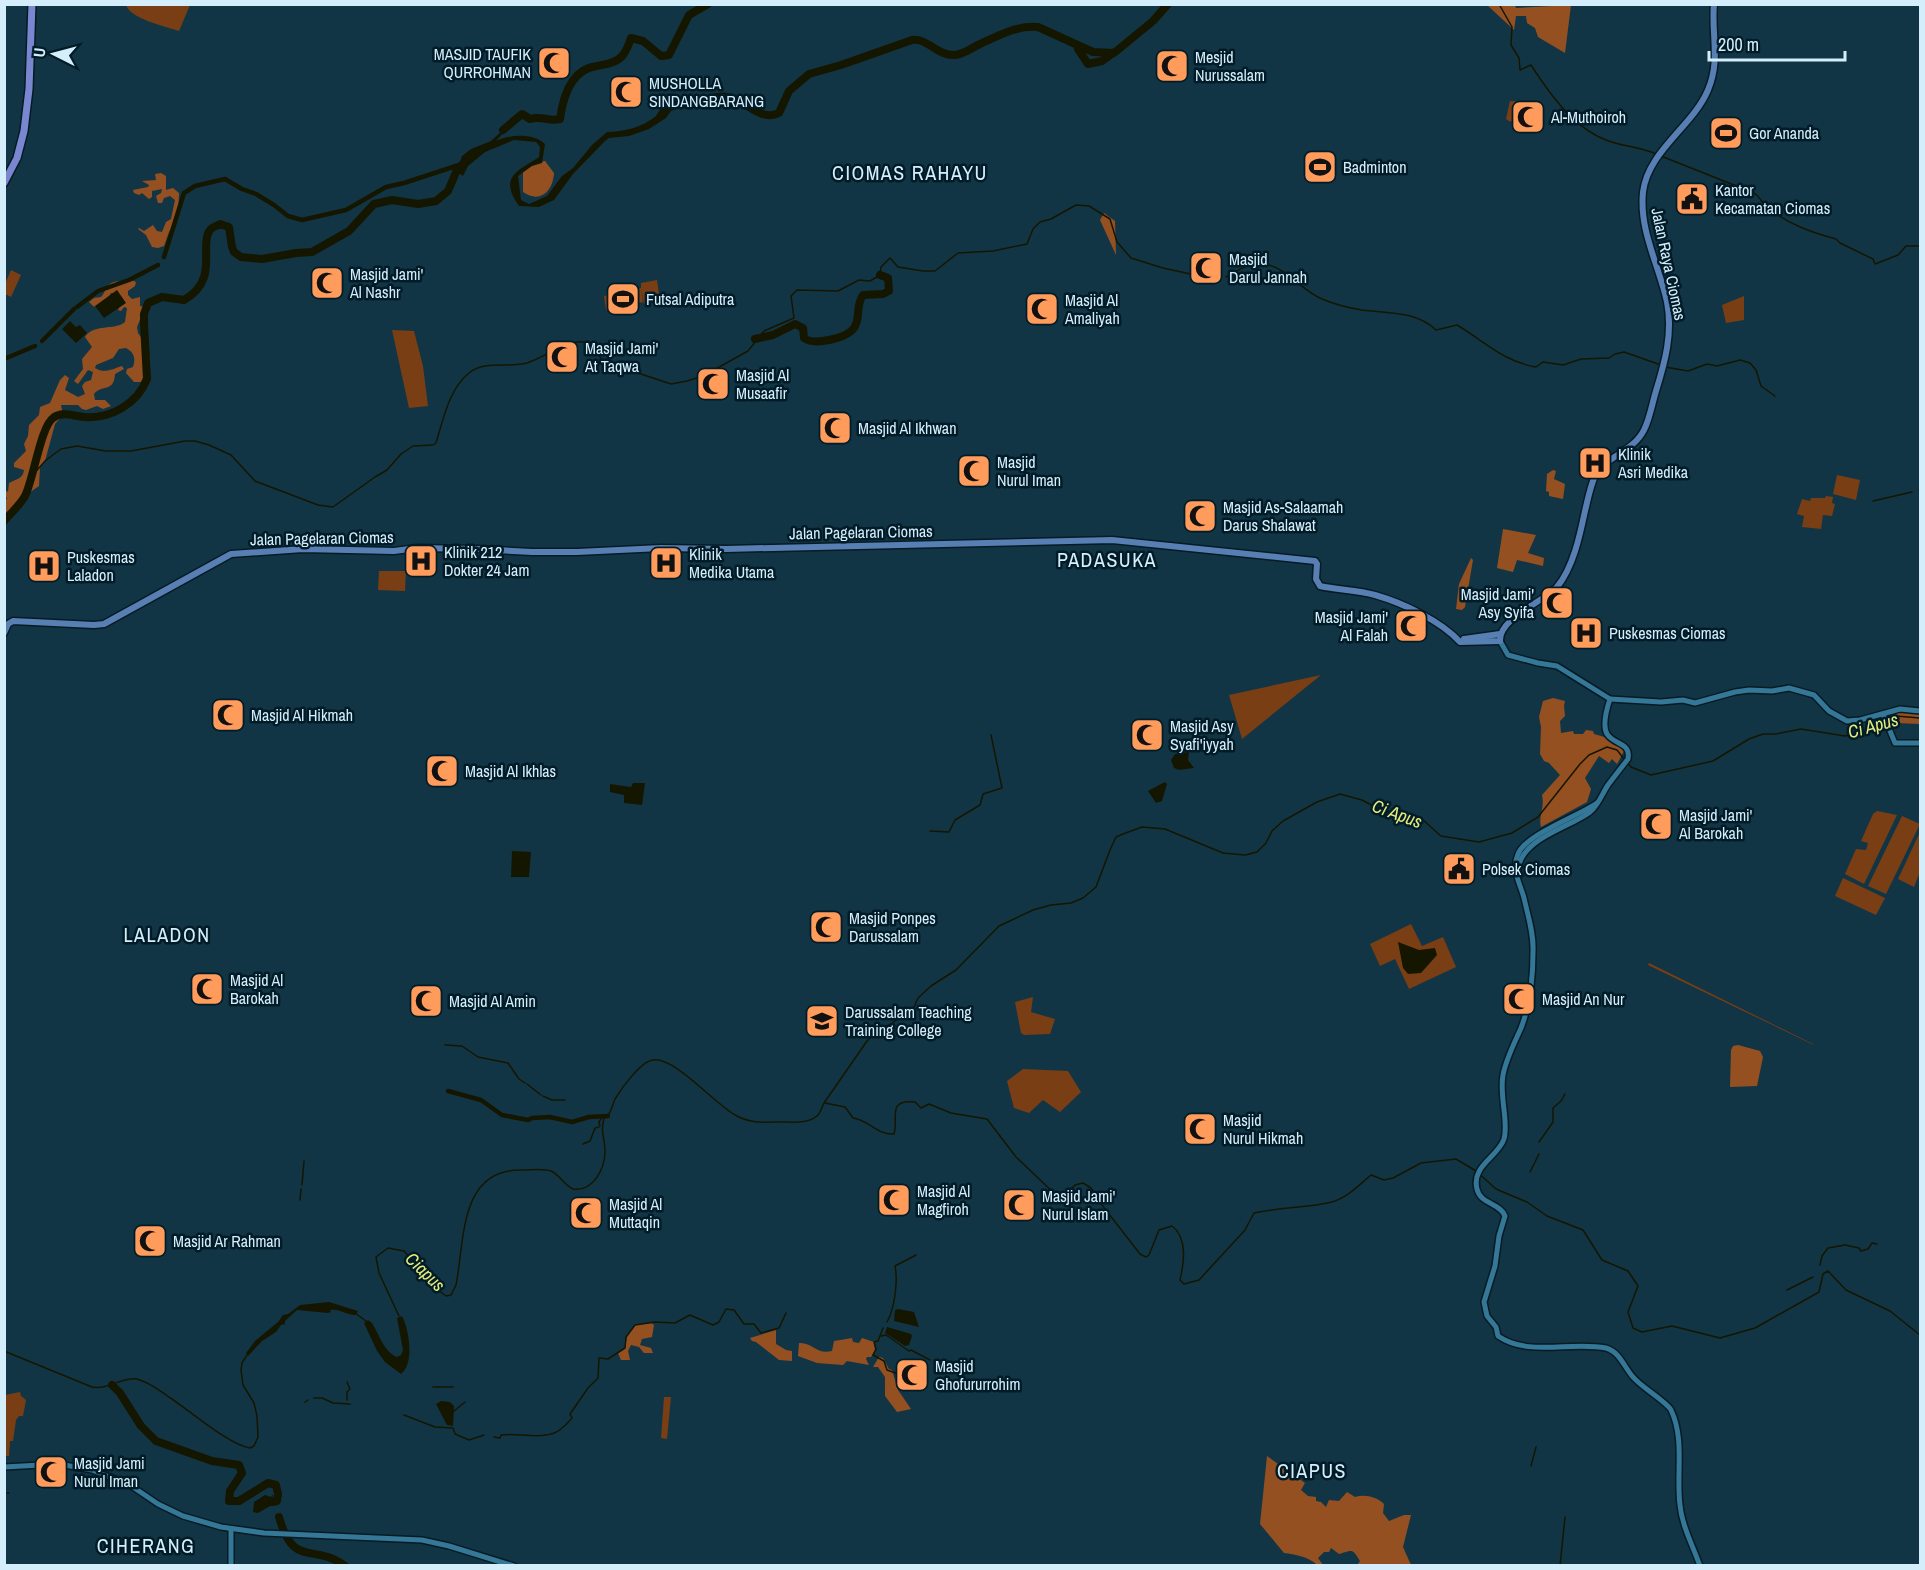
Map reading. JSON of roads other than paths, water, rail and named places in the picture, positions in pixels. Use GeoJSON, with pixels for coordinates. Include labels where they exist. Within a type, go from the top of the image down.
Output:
{"type":"FeatureCollection","features":[{"type":"Feature","properties":{"kind":"main road"},"geometry":{"type":"LineString","coordinates":[[6,179],[17,158],[24,131],[29,89],[32,4]]}},
{"type":"Feature","properties":{"kind":"main road","name":"Jalan Raya Ciomas"},"geometry":{"type":"LineString","coordinates":[[1500,637],[1516,617],[1550,594],[1564,577],[1580,534],[1594,477],[1611,458],[1634,444],[1640,437],[1648,419],[1664,365],[1669,337],[1667,302],[1647,235],[1643,212],[1644,189],[1647,177],[1657,160],[1695,113],[1708,89],[1716,56],[1714,4]]}},
{"type":"Feature","properties":{"kind":"main road","name":"Jalan Pagelaran Ciomas"},"geometry":{"type":"LineString","coordinates":[[4,633],[12,621],[104,624],[236,553],[314,548],[577,552],[661,548],[726,549],[1112,540],[1315,561],[1317,564],[1316,579],[1320,586],[1373,594],[1392,601],[1418,612],[1457,639],[1500,637]]}},
{"type":"Feature","properties":{"kind":"street"},"geometry":{"type":"LineString","coordinates":[[1500,637],[1508,655],[1557,666],[1610,699],[1661,702],[1683,700],[1695,703],[1746,690],[1772,691],[1789,688],[1814,695],[1825,708],[1847,721],[1884,715],[1904,708],[1920,711]]}},
{"type":"Feature","properties":{"kind":"street"},"geometry":{"type":"LineString","coordinates":[[1610,699],[1606,732],[1611,738],[1625,746],[1629,753],[1628,759],[1597,803],[1548,829],[1521,849],[1515,867],[1533,940],[1531,986],[1522,1025],[1503,1077],[1502,1099],[1506,1127],[1504,1138],[1481,1169],[1477,1180],[1477,1190],[1481,1196],[1499,1208],[1505,1216],[1499,1236],[1495,1266],[1485,1297],[1485,1310],[1500,1337],[1523,1346],[1575,1346],[1614,1351],[1637,1382],[1667,1406],[1672,1414],[1678,1445],[1681,1511],[1700,1566]]}},
{"type":"Feature","properties":{"kind":"street"},"geometry":{"type":"LineString","coordinates":[[1884,715],[1895,743],[1920,743]]}},
{"type":"Feature","properties":{"kind":"street"},"geometry":{"type":"LineString","coordinates":[[4,1467],[59,1464],[87,1469],[114,1477],[158,1504],[183,1515],[231,1529],[288,1535],[398,1538],[433,1542],[514,1566]]}},
{"type":"Feature","properties":{"kind":"street"},"geometry":{"type":"LineString","coordinates":[[231,1529],[231,1566]]}},
{"type":"Feature","properties":{"kind":"waterway"},"geometry":{"type":"LineString","coordinates":[[503,130],[522,114],[530,119],[560,119],[566,93],[575,78],[588,68],[611,63],[621,58],[631,38],[643,41],[661,56],[669,55],[689,15],[708,4]]}},
{"type":"Feature","properties":{"kind":"waterway"},"geometry":{"type":"LineString","coordinates":[[687,105],[724,96],[735,99],[766,115],[779,113],[789,91],[809,74],[912,40],[923,42],[943,53],[955,55],[1014,30],[1038,27],[1093,52],[1114,53],[1153,21],[1168,4]]}},
{"type":"Feature","properties":{"kind":"waterway"},"geometry":{"type":"LineString","coordinates":[[1499,4],[1512,27],[1511,45],[1519,58],[1520,70],[1531,65],[1556,101],[1589,131],[1615,143],[1656,154]]}},
{"type":"Feature","properties":{"kind":"waterway"},"geometry":{"type":"LineString","coordinates":[[1078,49],[1088,64],[1102,61],[1113,53]]}},
{"type":"Feature","properties":{"kind":"waterway"},"geometry":{"type":"LineString","coordinates":[[1661,156],[1754,193],[1767,207],[1791,223],[1836,239],[1873,259],[1875,264],[1898,255],[1906,246],[1920,246]]}},
{"type":"Feature","properties":{"kind":"waterway"},"geometry":{"type":"LineString","coordinates":[[4,521],[25,496],[41,442],[53,418],[64,414],[84,417],[104,415],[130,403],[143,388],[147,379],[144,314],[148,303],[162,297],[184,300],[195,291],[202,282],[205,272],[206,242],[212,228],[220,224],[229,227],[232,247],[234,252],[241,257],[262,259],[312,252],[349,231],[374,204],[392,200],[418,204],[436,201],[448,191],[457,170],[464,163]]}},
{"type":"Feature","properties":{"kind":"waterway"},"geometry":{"type":"LineString","coordinates":[[164,257],[184,193],[195,186],[225,179],[256,194],[288,216],[302,220],[346,210],[386,187],[456,166]]}},
{"type":"Feature","properties":{"kind":"waterway"},"geometry":{"type":"LineString","coordinates":[[30,478],[46,460],[61,449],[77,446],[106,451],[131,451],[195,441],[231,455],[255,481],[318,505],[333,507],[387,470],[401,454],[413,446],[436,443],[444,415],[456,387],[475,369],[489,365],[527,363],[562,346],[583,342],[595,349],[602,361],[671,384],[687,381],[703,376],[748,351],[764,331],[794,318],[791,296],[797,290],[838,291],[859,280],[870,281],[880,275],[881,267],[890,258],[898,267],[935,271],[958,253],[993,251],[1027,244],[1033,229],[1040,222],[1051,219],[1076,205],[1089,206],[1110,219],[1117,242],[1131,258],[1163,268],[1218,280]]}},
{"type":"Feature","properties":{"kind":"waterway"},"geometry":{"type":"LineString","coordinates":[[77,307],[98,291],[129,280],[158,265]]}},
{"type":"Feature","properties":{"kind":"waterway"},"geometry":{"type":"LineString","coordinates":[[1226,277],[1251,265],[1269,265],[1327,301],[1357,309],[1410,316],[1420,319],[1436,330],[1457,325],[1504,356],[1536,367],[1543,362],[1563,365],[1581,359],[1609,358],[1624,352],[1661,365]]}},
{"type":"Feature","properties":{"kind":"waterway"},"geometry":{"type":"LineString","coordinates":[[755,339],[773,335],[795,324],[803,328],[804,338],[809,340],[830,340],[845,335],[856,324],[863,295],[883,294],[889,291],[888,278],[880,275]]}},
{"type":"Feature","properties":{"kind":"waterway"},"geometry":{"type":"LineString","coordinates":[[42,341],[74,309]]}},
{"type":"Feature","properties":{"kind":"waterway"},"geometry":{"type":"LineString","coordinates":[[4,359],[35,346]]}},
{"type":"Feature","properties":{"kind":"waterway"},"geometry":{"type":"LineString","coordinates":[[1665,367],[1688,371],[1707,364],[1717,366],[1740,360],[1750,363],[1756,370],[1761,386],[1775,396]]}},
{"type":"Feature","properties":{"kind":"waterway"},"geometry":{"type":"LineString","coordinates":[[1873,501],[1912,492]]}},
{"type":"Feature","properties":{"kind":"waterway","name":"Ci Apus"},"geometry":{"type":"LineString","coordinates":[[1627,762],[1631,767],[1651,775],[1713,761],[1749,739],[1763,734],[1801,729],[1845,736],[1867,731],[1896,716],[1920,718]]}},
{"type":"Feature","properties":{"kind":"waterway"},"geometry":{"type":"LineString","coordinates":[[930,831],[949,832],[955,820],[980,805],[983,794],[1002,788],[991,735]]}},
{"type":"Feature","properties":{"kind":"waterway","name":"Ciapus"},"geometry":{"type":"LineString","coordinates":[[399,1316],[379,1273],[376,1257],[388,1248],[404,1251],[442,1293],[446,1296],[451,1295],[456,1285],[464,1228],[476,1193],[487,1181],[502,1172],[523,1170],[551,1171],[573,1189],[580,1189],[592,1183],[603,1165],[604,1118],[610,1113],[622,1089],[643,1065],[653,1060],[673,1066],[728,1111],[748,1120],[796,1122],[814,1118],[819,1114],[824,1103],[867,1041],[879,1029],[891,1024],[914,1007],[918,998],[931,986],[956,970],[999,926],[1033,910],[1071,903],[1083,898],[1096,887],[1116,837],[1142,827],[1165,829],[1223,853],[1245,855],[1257,852],[1266,843],[1272,831],[1283,821],[1317,802],[1340,794],[1409,818],[1423,820],[1441,836],[1479,842],[1512,833],[1538,817],[1589,755],[1607,747],[1617,750],[1624,759]]}},
{"type":"Feature","properties":{"kind":"waterway"},"geometry":{"type":"LineString","coordinates":[[445,1045],[462,1046],[478,1057],[508,1063],[519,1079],[525,1083]]}},
{"type":"Feature","properties":{"kind":"waterway"},"geometry":{"type":"LineString","coordinates":[[527,1084],[541,1095]]}},
{"type":"Feature","properties":{"kind":"waterway"},"geometry":{"type":"LineString","coordinates":[[448,1091],[481,1100],[502,1115],[528,1120],[550,1117],[572,1122],[589,1117],[608,1116]]}},
{"type":"Feature","properties":{"kind":"waterway"},"geometry":{"type":"LineString","coordinates":[[1539,1142],[1553,1122],[1553,1108],[1565,1094]]}},
{"type":"Feature","properties":{"kind":"waterway"},"geometry":{"type":"LineString","coordinates":[[543,1096],[552,1100],[565,1100]]}},
{"type":"Feature","properties":{"kind":"waterway"},"geometry":{"type":"LineString","coordinates":[[825,1103],[845,1107],[853,1118],[864,1121],[888,1134],[894,1134],[897,1107],[900,1103],[906,1102],[915,1102],[921,1108],[929,1104],[951,1113],[987,1119],[1016,1157],[1056,1195],[1066,1194],[1075,1185],[1083,1183],[1091,1188],[1140,1254],[1146,1257],[1149,1255],[1159,1230],[1172,1226],[1181,1237],[1183,1244],[1180,1280],[1184,1284],[1199,1280],[1245,1230],[1254,1213],[1332,1202],[1348,1194],[1371,1175],[1384,1180],[1393,1178],[1421,1163],[1456,1159],[1476,1171],[1496,1189],[1527,1202],[1547,1216],[1583,1230],[1602,1260],[1628,1271],[1638,1286],[1628,1312],[1633,1328],[1642,1332],[1672,1326],[1720,1338],[1755,1328],[1819,1292],[1823,1274],[1828,1271],[1846,1290],[1890,1311],[1920,1335]]}},
{"type":"Feature","properties":{"kind":"waterway","name":"Ciapus"},"geometry":{"type":"LineString","coordinates":[[600,1126],[599,1122],[603,1116]]}},
{"type":"Feature","properties":{"kind":"waterway"},"geometry":{"type":"LineString","coordinates":[[583,1144],[590,1141],[595,1128],[599,1127]]}},
{"type":"Feature","properties":{"kind":"waterway"},"geometry":{"type":"LineString","coordinates":[[1530,1172],[1539,1154]]}},
{"type":"Feature","properties":{"kind":"waterway"},"geometry":{"type":"LineString","coordinates":[[302,1185],[304,1161]]}},
{"type":"Feature","properties":{"kind":"waterway"},"geometry":{"type":"LineString","coordinates":[[300,1200],[301,1189]]}},
{"type":"Feature","properties":{"kind":"waterway"},"geometry":{"type":"LineString","coordinates":[[1820,1265],[1822,1256],[1828,1248],[1845,1245],[1859,1248],[1861,1251],[1868,1249],[1872,1243],[1877,1244]]}},
{"type":"Feature","properties":{"kind":"waterway"},"geometry":{"type":"LineString","coordinates":[[887,1322],[895,1294],[895,1266],[916,1255]]}},
{"type":"Feature","properties":{"kind":"waterway"},"geometry":{"type":"LineString","coordinates":[[1787,1290],[1813,1277]]}},
{"type":"Feature","properties":{"kind":"waterway"},"geometry":{"type":"LineString","coordinates":[[494,1437],[500,1438],[501,1435],[508,1434],[549,1435],[562,1428],[572,1418],[570,1414],[598,1378],[599,1358],[608,1359],[625,1348],[626,1337],[635,1325],[655,1322],[675,1323],[690,1315],[713,1325],[719,1322],[726,1309],[734,1310],[744,1324],[754,1324],[761,1333],[779,1328],[786,1313]]}},
{"type":"Feature","properties":{"kind":"waterway","name":"Ciapus"},"geometry":{"type":"LineString","coordinates":[[355,1313],[366,1321]]}},
{"type":"Feature","properties":{"kind":"waterway"},"geometry":{"type":"LineString","coordinates":[[883,1328],[878,1341],[874,1342],[876,1349],[873,1355],[884,1361],[887,1370],[901,1375],[904,1387]]}},
{"type":"Feature","properties":{"kind":"waterway"},"geometry":{"type":"LineString","coordinates":[[881,1336],[886,1335],[909,1351],[930,1360]]}},
{"type":"Feature","properties":{"kind":"waterway","name":"Ciapus"},"geometry":{"type":"LineString","coordinates":[[4,1351],[92,1387],[104,1387],[131,1379],[141,1380],[158,1389],[231,1441],[250,1448],[254,1446],[258,1437],[254,1403],[243,1385],[241,1370],[247,1355]]}},
{"type":"Feature","properties":{"kind":"waterway"},"geometry":{"type":"LineString","coordinates":[[347,1382],[350,1389],[347,1392],[347,1400]]}},
{"type":"Feature","properties":{"kind":"waterway"},"geometry":{"type":"LineString","coordinates":[[112,1385],[120,1393],[141,1426],[156,1441],[212,1461],[239,1465],[242,1473],[230,1491],[229,1501],[239,1501],[268,1483],[276,1485],[278,1494],[277,1501],[272,1502]]}},
{"type":"Feature","properties":{"kind":"waterway"},"geometry":{"type":"LineString","coordinates":[[433,1387],[453,1387]]}},
{"type":"Feature","properties":{"kind":"waterway"},"geometry":{"type":"LineString","coordinates":[[314,1398],[322,1398],[333,1403],[350,1404]]}},
{"type":"Feature","properties":{"kind":"waterway"},"geometry":{"type":"LineString","coordinates":[[453,1412],[465,1402]]}},
{"type":"Feature","properties":{"kind":"waterway"},"geometry":{"type":"LineString","coordinates":[[404,1415],[435,1427],[453,1428],[455,1434],[469,1440],[484,1435]]}},
{"type":"Feature","properties":{"kind":"waterway"},"geometry":{"type":"LineString","coordinates":[[1531,1466],[1536,1447]]}},
{"type":"Feature","properties":{"kind":"waterway"},"geometry":{"type":"LineString","coordinates":[[279,1517],[291,1544],[306,1552],[334,1559],[345,1566]]}},
{"type":"Feature","properties":{"kind":"waterway"},"geometry":{"type":"LineString","coordinates":[[1560,1566],[1565,1517]]}},
{"type":"Feature","properties":{"kind":"place","name":"MASJID TAUFIK QURROHMAN"},"geometry":{"type":"Point","coordinates":[554,63]}},
{"type":"Feature","properties":{"kind":"place","name":"Mesjid Nurussalam"},"geometry":{"type":"Point","coordinates":[1172,66]}},
{"type":"Feature","properties":{"kind":"place","name":"MUSHOLLA SINDANGBARANG"},"geometry":{"type":"Point","coordinates":[626,92]}},
{"type":"Feature","properties":{"kind":"place","name":"Al-Muthoiroh"},"geometry":{"type":"Point","coordinates":[1528,117]}},
{"type":"Feature","properties":{"kind":"place","name":"Gor Ananda"},"geometry":{"type":"Point","coordinates":[1726,133]}},
{"type":"Feature","properties":{"kind":"place","name":"Badminton"},"geometry":{"type":"Point","coordinates":[1320,167]}},
{"type":"Feature","properties":{"kind":"place","name":"Kantor Kecamatan Ciomas"},"geometry":{"type":"Point","coordinates":[1692,199]}},
{"type":"Feature","properties":{"kind":"place","name":"Masjid Darul Jannah"},"geometry":{"type":"Point","coordinates":[1206,268]}},
{"type":"Feature","properties":{"kind":"place","name":"Masjid Jami' Al Nashr"},"geometry":{"type":"Point","coordinates":[327,283]}},
{"type":"Feature","properties":{"kind":"place","name":"Futsal Adiputra"},"geometry":{"type":"Point","coordinates":[623,299]}},
{"type":"Feature","properties":{"kind":"place","name":"Masjid Al Amaliyah"},"geometry":{"type":"Point","coordinates":[1042,309]}},
{"type":"Feature","properties":{"kind":"place","name":"Masjid Jami' At Taqwa"},"geometry":{"type":"Point","coordinates":[562,357]}},
{"type":"Feature","properties":{"kind":"place","name":"Masjid Al Musaafir"},"geometry":{"type":"Point","coordinates":[713,384]}},
{"type":"Feature","properties":{"kind":"place","name":"Masjid Al Ikhwan"},"geometry":{"type":"Point","coordinates":[835,428]}},
{"type":"Feature","properties":{"kind":"place","name":"Klinik Asri Medika"},"geometry":{"type":"Point","coordinates":[1595,463]}},
{"type":"Feature","properties":{"kind":"place","name":"Masjid Nurul Iman"},"geometry":{"type":"Point","coordinates":[974,471]}},
{"type":"Feature","properties":{"kind":"place","name":"Masjid As-Salaamah Darus Shalawat"},"geometry":{"type":"Point","coordinates":[1200,516]}},
{"type":"Feature","properties":{"kind":"place","name":"Klinik 212 Dokter 24 Jam"},"geometry":{"type":"Point","coordinates":[421,561]}},
{"type":"Feature","properties":{"kind":"place","name":"Klinik Medika Utama"},"geometry":{"type":"Point","coordinates":[666,563]}},
{"type":"Feature","properties":{"kind":"place","name":"Puskesmas Laladon"},"geometry":{"type":"Point","coordinates":[44,566]}},
{"type":"Feature","properties":{"kind":"place","name":"Masjid Jami' Asy Syifa"},"geometry":{"type":"Point","coordinates":[1557,603]}},
{"type":"Feature","properties":{"kind":"place","name":"Masjid Jami' Al Falah"},"geometry":{"type":"Point","coordinates":[1411,626]}},
{"type":"Feature","properties":{"kind":"place","name":"Puskesmas Ciomas"},"geometry":{"type":"Point","coordinates":[1586,633]}},
{"type":"Feature","properties":{"kind":"place","name":"Masjid Al Hikmah"},"geometry":{"type":"Point","coordinates":[228,715]}},
{"type":"Feature","properties":{"kind":"place","name":"Masjid Asy Syafi'iyyah"},"geometry":{"type":"Point","coordinates":[1147,735]}},
{"type":"Feature","properties":{"kind":"place","name":"Masjid Al Ikhlas"},"geometry":{"type":"Point","coordinates":[442,771]}},
{"type":"Feature","properties":{"kind":"place","name":"Masjid Jami' Al Barokah"},"geometry":{"type":"Point","coordinates":[1656,824]}},
{"type":"Feature","properties":{"kind":"place","name":"Polsek Ciomas"},"geometry":{"type":"Point","coordinates":[1459,869]}},
{"type":"Feature","properties":{"kind":"place","name":"Masjid Ponpes Darussalam"},"geometry":{"type":"Point","coordinates":[826,927]}},
{"type":"Feature","properties":{"kind":"place","name":"Masjid Al Barokah"},"geometry":{"type":"Point","coordinates":[207,989]}},
{"type":"Feature","properties":{"kind":"place","name":"Masjid An Nur"},"geometry":{"type":"Point","coordinates":[1519,999]}},
{"type":"Feature","properties":{"kind":"place","name":"Masjid Al Amin"},"geometry":{"type":"Point","coordinates":[426,1001]}},
{"type":"Feature","properties":{"kind":"place","name":"Darussalam Teaching Training College"},"geometry":{"type":"Point","coordinates":[822,1021]}},
{"type":"Feature","properties":{"kind":"place","name":"Masjid Nurul Hikmah"},"geometry":{"type":"Point","coordinates":[1200,1129]}},
{"type":"Feature","properties":{"kind":"place","name":"Masjid Al Magfiroh"},"geometry":{"type":"Point","coordinates":[894,1200]}},
{"type":"Feature","properties":{"kind":"place","name":"Masjid Jami' Nurul Islam"},"geometry":{"type":"Point","coordinates":[1019,1205]}},
{"type":"Feature","properties":{"kind":"place","name":"Masjid Al Muttaqin"},"geometry":{"type":"Point","coordinates":[586,1213]}},
{"type":"Feature","properties":{"kind":"place","name":"Masjid Ar Rahman"},"geometry":{"type":"Point","coordinates":[150,1241]}},
{"type":"Feature","properties":{"kind":"place","name":"Masjid Ghofururrohim"},"geometry":{"type":"Point","coordinates":[912,1375]}},
{"type":"Feature","properties":{"kind":"place","name":"Masjid Jami Nurul Iman"},"geometry":{"type":"Point","coordinates":[51,1472]}},
{"type":"Feature","properties":{"kind":"district","name":"CIOMAS RAHAYU"},"geometry":{"type":"Point","coordinates":[910,173]}},
{"type":"Feature","properties":{"kind":"district","name":"PADASUKA"},"geometry":{"type":"Point","coordinates":[1107,560]}},
{"type":"Feature","properties":{"kind":"district","name":"LALADON"},"geometry":{"type":"Point","coordinates":[167,935]}},
{"type":"Feature","properties":{"kind":"district","name":"CIAPUS"},"geometry":{"type":"Point","coordinates":[1312,1471]}},
{"type":"Feature","properties":{"kind":"district","name":"CIHERANG"},"geometry":{"type":"Point","coordinates":[146,1546]}}]}
